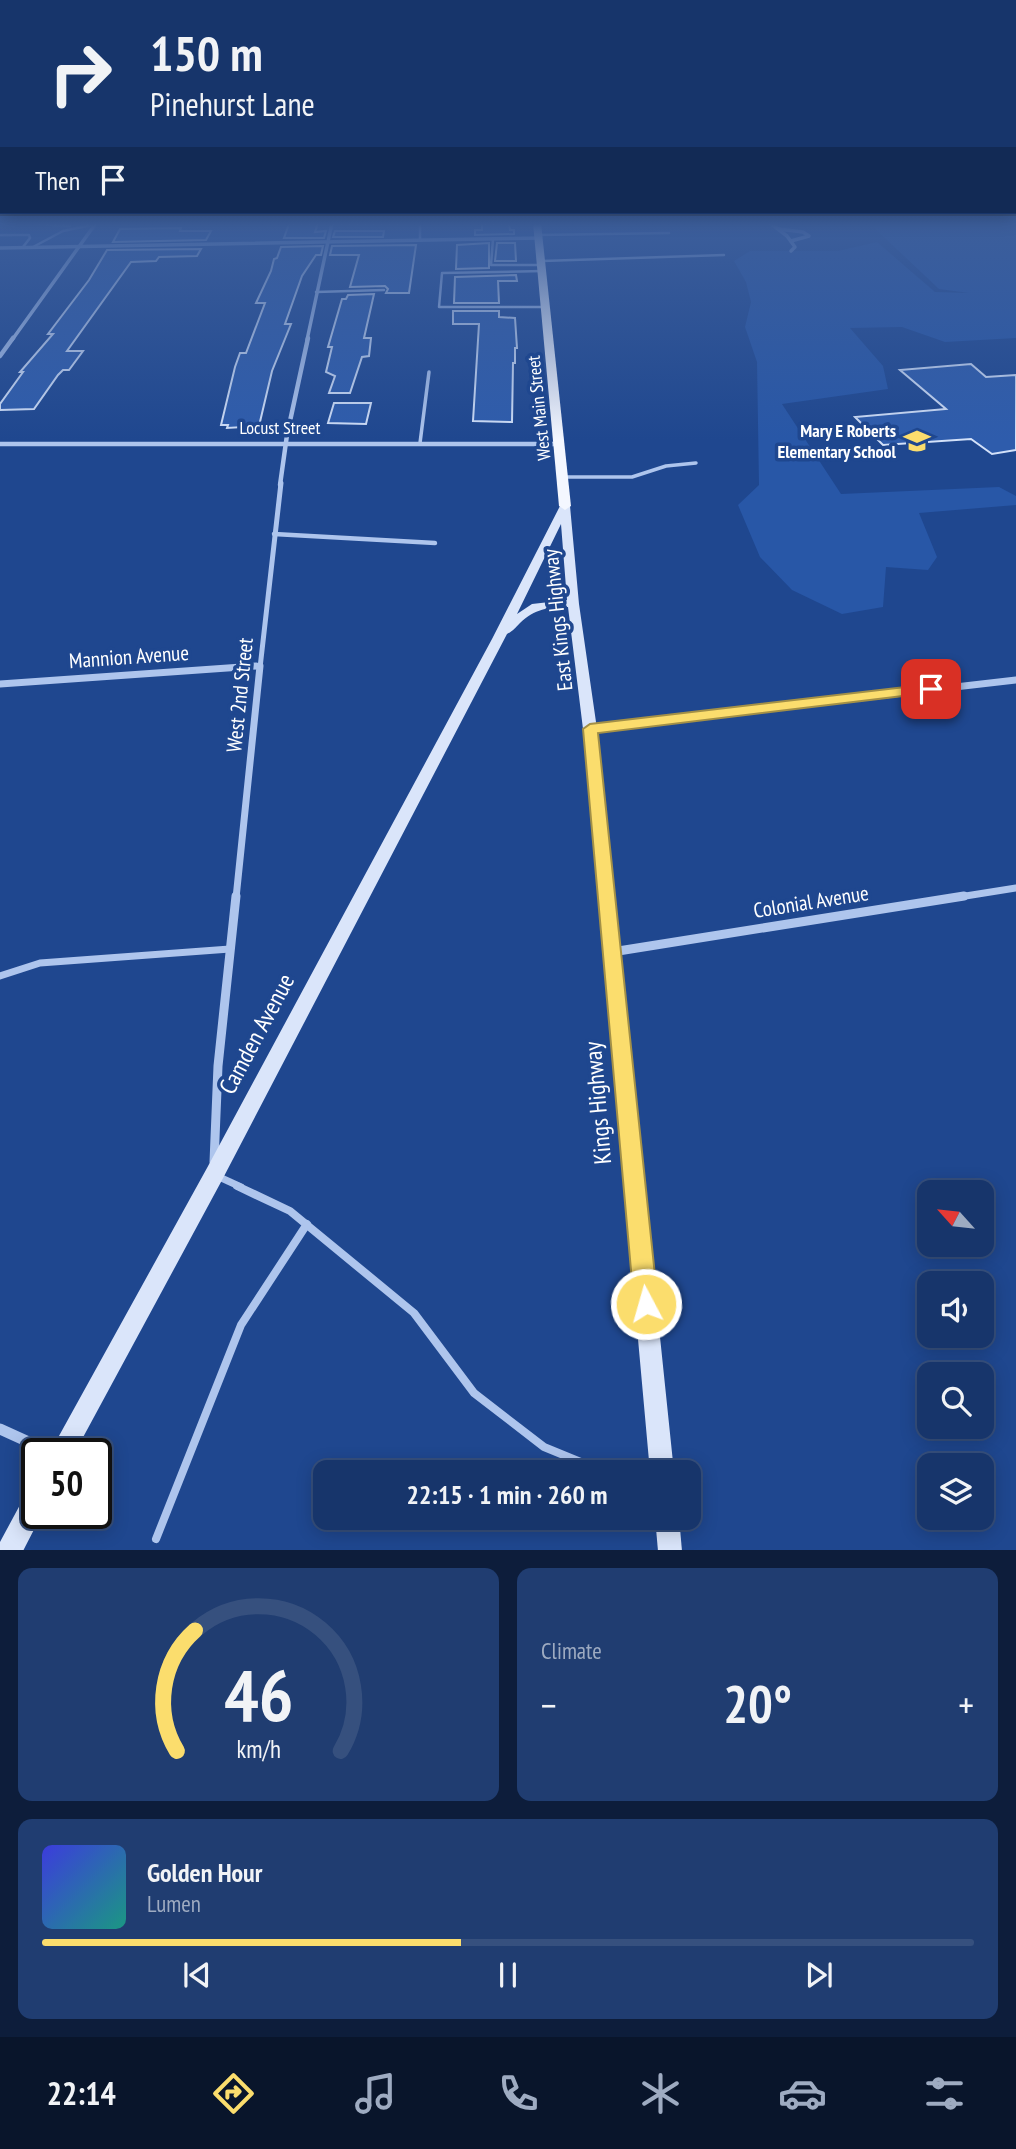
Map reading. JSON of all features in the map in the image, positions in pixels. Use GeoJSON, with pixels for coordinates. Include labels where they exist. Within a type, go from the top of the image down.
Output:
{"type":"FeatureCollection","features":[{"type":"Feature","properties":{"kind":"main road","name":"West Main Street"},"geometry":{"type":"LineString","coordinates":[[545,295],[565,506]]}},
{"type":"Feature","properties":{"kind":"main road","name":"East Kings Highway"},"geometry":{"type":"LineString","coordinates":[[565,506],[573,604],[590,729]]}},
{"type":"Feature","properties":{"kind":"main road","name":"Camden Avenue"},"geometry":{"type":"LineString","coordinates":[[70,1438],[214,1175],[498,639],[565,506]]}},
{"type":"Feature","properties":{"kind":"main road","name":"Camden Avenue"},"geometry":{"type":"LineString","coordinates":[[498,639],[526,610],[544,604],[573,604]]}},
{"type":"Feature","properties":{"kind":"main road","name":"Kings Highway"},"geometry":{"type":"LineString","coordinates":[[590,729],[661,1460]]}},
{"type":"Feature","properties":{"kind":"main road"},"geometry":{"type":"LineString","coordinates":[[9,1550],[21,1528]]}},
{"type":"Feature","properties":{"kind":"main road"},"geometry":{"type":"LineString","coordinates":[[668,1530],[670,1550]]}},
{"type":"Feature","properties":{"kind":"street"},"geometry":{"type":"LineString","coordinates":[[0,356],[44,295]]}},
{"type":"Feature","properties":{"kind":"street","name":"West 2nd Street"},"geometry":{"type":"LineString","coordinates":[[214,1175],[218,1066],[274,534],[286,442],[315,295]]}},
{"type":"Feature","properties":{"kind":"street","name":"Locust Street"},"geometry":{"type":"LineString","coordinates":[[0,444],[561,444]]}},
{"type":"Feature","properties":{"kind":"street","name":"Mannion Avenue"},"geometry":{"type":"LineString","coordinates":[[0,684],[260,666]]}},
{"type":"Feature","properties":{"kind":"street"},"geometry":{"type":"LineString","coordinates":[[590,729],[1016,680]]}},
{"type":"Feature","properties":{"kind":"street","name":"Colonial Avenue"},"geometry":{"type":"LineString","coordinates":[[612,952],[1016,888]]}},
{"type":"Feature","properties":{"kind":"street"},"geometry":{"type":"LineString","coordinates":[[0,1429],[21,1439]]}},
{"type":"Feature","properties":{"kind":"lane"},"geometry":{"type":"LineString","coordinates":[[440,295],[439,307],[546,307]]}},
{"type":"Feature","properties":{"kind":"lane"},"geometry":{"type":"LineString","coordinates":[[420,443],[429,372]]}},
{"type":"Feature","properties":{"kind":"lane"},"geometry":{"type":"LineString","coordinates":[[564,477],[632,477],[666,466],[696,463]]}},
{"type":"Feature","properties":{"kind":"lane"},"geometry":{"type":"LineString","coordinates":[[274,534],[366,537],[435,543]]}},
{"type":"Feature","properties":{"kind":"lane"},"geometry":{"type":"LineString","coordinates":[[0,976],[40,963],[230,949]]}},
{"type":"Feature","properties":{"kind":"lane"},"geometry":{"type":"LineString","coordinates":[[214,1175],[290,1211],[354,1261],[414,1313],[474,1393],[544,1447],[576,1460]]}},
{"type":"Feature","properties":{"kind":"lane"},"geometry":{"type":"LineString","coordinates":[[156,1539],[240,1325],[307,1224]]}},
{"type":"Feature","properties":{"kind":"shaded area"},"geometry":{"type":"Polygon","coordinates":[[[749,295],[1016,295],[1016,338],[945,342],[902,327],[850,328],[883,366],[888,389],[782,404],[841,494],[999,487],[1016,496],[1016,505],[919,513],[937,557],[928,570],[886,567],[883,607],[842,614],[792,590],[760,557],[738,505],[759,485],[757,362],[745,327],[751,302],[749,295]]]}},
{"type":"Feature","properties":{"kind":"building"},"geometry":{"type":"Polygon","coordinates":[[[77,295],[107,295],[67,351],[83,351],[69,370],[63,370],[58,375],[34,409],[0,410],[0,404],[23,372],[20,372],[53,334],[48,334],[77,295]]]}},
{"type":"Feature","properties":{"kind":"building"},"geometry":{"type":"Polygon","coordinates":[[[260,295],[295,295],[285,324],[291,324],[272,371],[259,426],[227,428],[228,425],[221,425],[235,367],[240,353],[246,353],[265,303],[256,303],[260,295]]]}},
{"type":"Feature","properties":{"kind":"building"},"geometry":{"type":"Polygon","coordinates":[[[348,295],[374,295],[364,338],[371,338],[369,356],[362,357],[350,393],[329,393],[335,376],[326,372],[332,347],[328,347],[342,299],[346,299],[348,295]]]}},
{"type":"Feature","properties":{"kind":"building"},"geometry":{"type":"Polygon","coordinates":[[[454,295],[499,295],[499,303],[454,303],[454,295]]]}},
{"type":"Feature","properties":{"kind":"building"},"geometry":{"type":"Polygon","coordinates":[[[453,311],[499,311],[499,317],[515,318],[517,348],[513,363],[512,422],[473,421],[479,324],[453,324],[453,311]]]}},
{"type":"Feature","properties":{"kind":"building"},"geometry":{"type":"Polygon","coordinates":[[[971,364],[986,377],[1016,375],[1016,450],[992,454],[971,439],[883,445],[855,417],[946,409],[900,370],[971,364]]]}},
{"type":"Feature","properties":{"kind":"building"},"geometry":{"type":"Polygon","coordinates":[[[334,403],[371,403],[366,424],[328,423],[334,403]]]}},
{"type":"Feature","properties":{"kind":"place","name":"Mary E Roberts Elementary School"},"geometry":{"type":"Point","coordinates":[917,441]}},
{"type":"Feature","properties":{"kind":"route"},"geometry":{"type":"LineString","coordinates":[[646,1304],[590,729],[931,689]]}}]}
